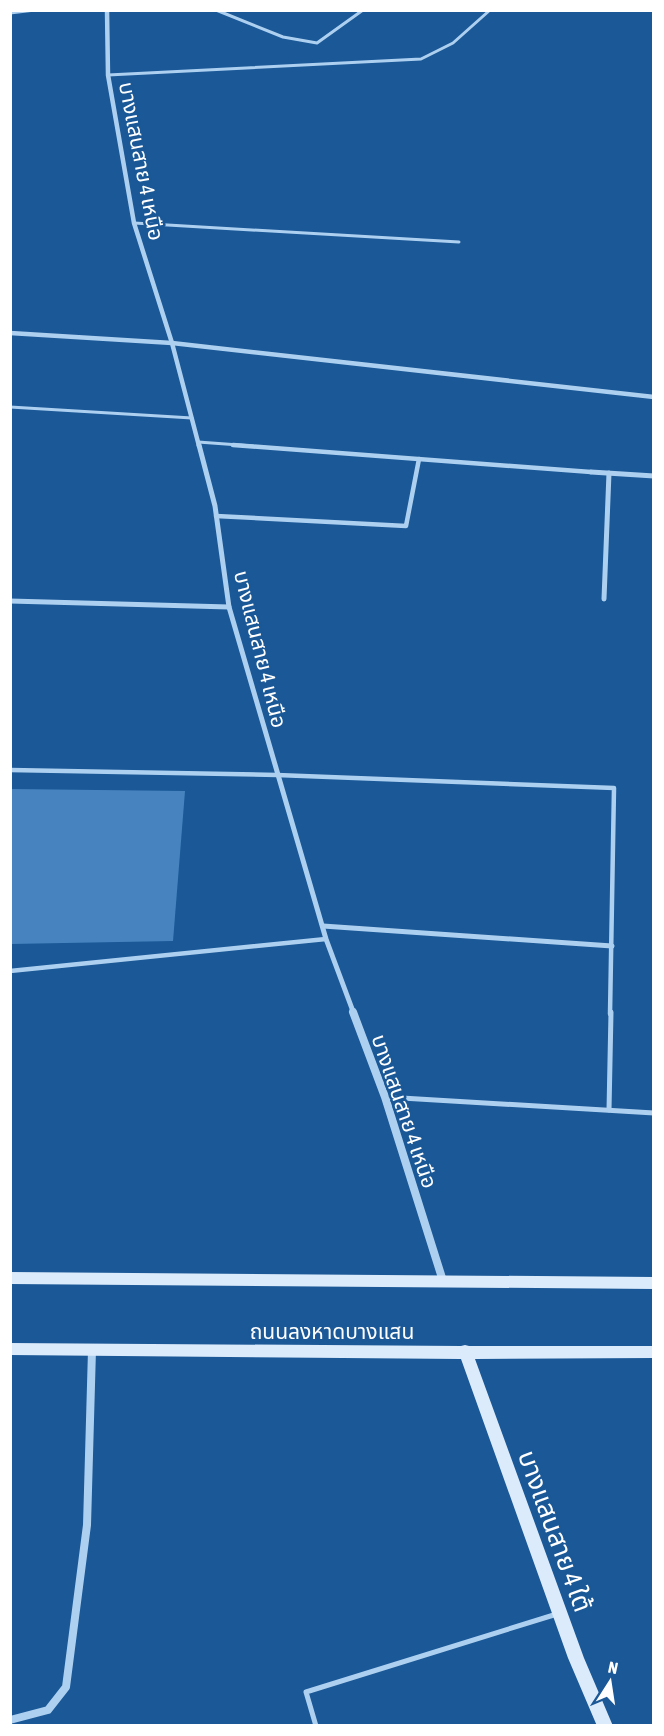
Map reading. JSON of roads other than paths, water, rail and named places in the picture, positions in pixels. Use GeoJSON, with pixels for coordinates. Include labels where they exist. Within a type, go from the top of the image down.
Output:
{"type":"FeatureCollection","features":[{"type":"Feature","properties":{"kind":"main road"},"geometry":{"type":"LineString","coordinates":[[10,1278],[654,1283]]}},
{"type":"Feature","properties":{"kind":"main road","name":"ถนนลงหาดบางแสน"},"geometry":{"type":"LineString","coordinates":[[10,1349],[340,1353],[654,1352]]}},
{"type":"Feature","properties":{"kind":"main road","name":"บางแสนสาย 4 ใต้"},"geometry":{"type":"LineString","coordinates":[[465,1351],[559,1613],[605,1725]]}},
{"type":"Feature","properties":{"kind":"street","name":"บางแสนสาย 4 เหนือ"},"geometry":{"type":"LineString","coordinates":[[107,10],[108,75],[134,223],[172,343],[198,442],[216,516],[229,607],[326,939],[385,1097],[443,1282]]}},
{"type":"Feature","properties":{"kind":"street"},"geometry":{"type":"LineString","coordinates":[[10,333],[172,343],[654,397]]}},
{"type":"Feature","properties":{"kind":"street"},"geometry":{"type":"LineString","coordinates":[[591,472],[654,476]]}},
{"type":"Feature","properties":{"kind":"street"},"geometry":{"type":"LineString","coordinates":[[604,599],[609,473]]}},
{"type":"Feature","properties":{"kind":"street"},"geometry":{"type":"LineString","coordinates":[[10,601],[229,607]]}},
{"type":"Feature","properties":{"kind":"street"},"geometry":{"type":"LineString","coordinates":[[322,926],[612,946]]}},
{"type":"Feature","properties":{"kind":"street"},"geometry":{"type":"LineString","coordinates":[[10,1720],[48,1710],[66,1687],[87,1525],[92,1350]]}},
{"type":"Feature","properties":{"kind":"lane"},"geometry":{"type":"LineString","coordinates":[[10,14],[34,10]]}},
{"type":"Feature","properties":{"kind":"lane"},"geometry":{"type":"LineString","coordinates":[[216,10],[283,37],[317,43],[363,10]]}},
{"type":"Feature","properties":{"kind":"lane"},"geometry":{"type":"LineString","coordinates":[[108,75],[421,59],[453,43],[490,10]]}},
{"type":"Feature","properties":{"kind":"lane"},"geometry":{"type":"LineString","coordinates":[[134,223],[459,242]]}},
{"type":"Feature","properties":{"kind":"lane"},"geometry":{"type":"LineString","coordinates":[[10,407],[192,418]]}},
{"type":"Feature","properties":{"kind":"lane"},"geometry":{"type":"LineString","coordinates":[[198,442],[591,472]]}},
{"type":"Feature","properties":{"kind":"lane"},"geometry":{"type":"LineString","coordinates":[[216,516],[406,526],[419,459]]}},
{"type":"Feature","properties":{"kind":"lane"},"geometry":{"type":"LineString","coordinates":[[10,770],[277,775],[614,788],[609,1110]]}},
{"type":"Feature","properties":{"kind":"lane"},"geometry":{"type":"LineString","coordinates":[[10,971],[326,939]]}},
{"type":"Feature","properties":{"kind":"lane"},"geometry":{"type":"LineString","coordinates":[[385,1097],[654,1113]]}},
{"type":"Feature","properties":{"kind":"lane"},"geometry":{"type":"LineString","coordinates":[[316,1725],[306,1692],[559,1613]]}}]}
